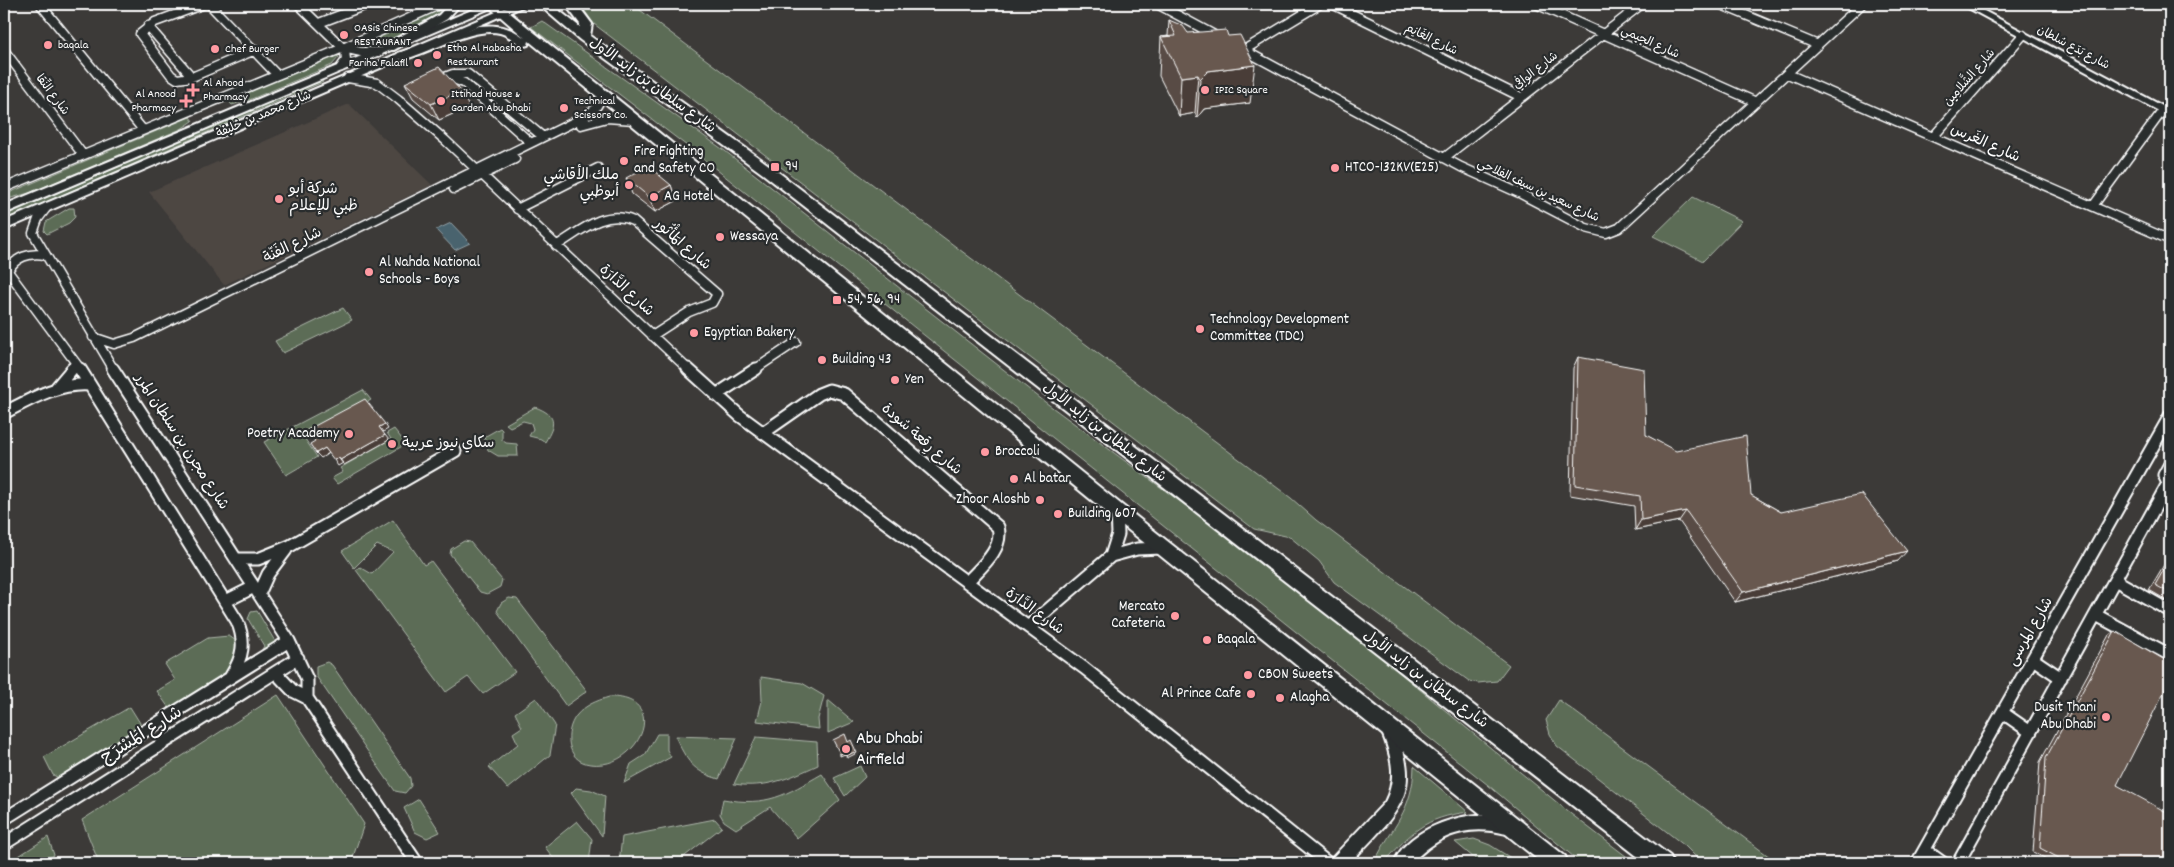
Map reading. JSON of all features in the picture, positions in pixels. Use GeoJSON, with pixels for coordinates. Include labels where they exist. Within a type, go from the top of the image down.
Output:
{"type":"FeatureCollection","features":[{"type":"Feature","properties":{"kind":"main road"},"geometry":{"type":"LineString","coordinates":[[385,49],[443,17],[455,4]]}},
{"type":"Feature","properties":{"kind":"main road","name":"شارع محمد بن خليفة"},"geometry":{"type":"LineString","coordinates":[[6,209],[458,19],[496,6],[524,4]]}},
{"type":"Feature","properties":{"kind":"main road","name":"شارع سلطان بن زايد الأول"},"geometry":{"type":"LineString","coordinates":[[544,4],[584,37],[768,171],[1663,863]]}},
{"type":"Feature","properties":{"kind":"main road"},"geometry":{"type":"LineString","coordinates":[[571,4],[586,24],[584,37]]}},
{"type":"Feature","properties":{"kind":"main road"},"geometry":{"type":"LineString","coordinates":[[496,6],[603,96],[1117,511],[1558,863]]}},
{"type":"Feature","properties":{"kind":"main road","name":"شارع محمد بن خليفة"},"geometry":{"type":"LineString","coordinates":[[4,226],[467,28],[496,6]]}},
{"type":"Feature","properties":{"kind":"main road"},"geometry":{"type":"LineString","coordinates":[[458,19],[469,20],[471,24],[467,28]]}},
{"type":"Feature","properties":{"kind":"main road"},"geometry":{"type":"LineString","coordinates":[[402,56],[489,28],[506,30],[527,44],[548,50]]}},
{"type":"Feature","properties":{"kind":"street"},"geometry":{"type":"LineString","coordinates":[[40,4],[143,130]]}},
{"type":"Feature","properties":{"kind":"street"},"geometry":{"type":"LineString","coordinates":[[204,4],[148,26],[142,31],[140,36],[171,76],[180,79],[192,77],[255,50]]}},
{"type":"Feature","properties":{"kind":"street"},"geometry":{"type":"LineString","coordinates":[[209,4],[255,50],[276,75]]}},
{"type":"Feature","properties":{"kind":"street"},"geometry":{"type":"LineString","coordinates":[[298,4],[343,48],[346,57],[341,68]]}},
{"type":"Feature","properties":{"kind":"street"},"geometry":{"type":"LineString","coordinates":[[319,23],[369,4]]}},
{"type":"Feature","properties":{"kind":"street"},"geometry":{"type":"LineString","coordinates":[[4,188],[343,48],[441,4]]}},
{"type":"Feature","properties":{"kind":"street","name":"شارع سعيد بن سيف الفلاحي"},"geometry":{"type":"LineString","coordinates":[[1157,4],[1444,158],[1519,192],[1586,228],[1606,233],[1619,228],[1862,4]]}},
{"type":"Feature","properties":{"kind":"street","name":"شارع الغَانِم"},"geometry":{"type":"LineString","coordinates":[[1332,4],[1521,97]]}},
{"type":"Feature","properties":{"kind":"street","name":"شارع الجيمي"},"geometry":{"type":"LineString","coordinates":[[1536,4],[1756,102]]}},
{"type":"Feature","properties":{"kind":"street","name":"شارع الوافِي"},"geometry":{"type":"LineString","coordinates":[[1444,158],[1642,4]]}},
{"type":"Feature","properties":{"kind":"street"},"geometry":{"type":"LineString","coordinates":[[1719,4],[1818,45]]}},
{"type":"Feature","properties":{"kind":"street","name":"شارع بَدَع سُلطان"},"geometry":{"type":"LineString","coordinates":[[1964,4],[2167,112]]}},
{"type":"Feature","properties":{"kind":"street"},"geometry":{"type":"LineString","coordinates":[[1244,50],[1313,5]]}},
{"type":"Feature","properties":{"kind":"street"},"geometry":{"type":"LineString","coordinates":[[148,26],[192,77]]}},
{"type":"Feature","properties":{"kind":"street","name":"شارع الشَّلامِين"},"geometry":{"type":"LineString","coordinates":[[1933,137],[2023,35]]}},
{"type":"Feature","properties":{"kind":"street"},"geometry":{"type":"LineString","coordinates":[[343,48],[356,52],[385,49]]}},
{"type":"Feature","properties":{"kind":"street","name":"شارع النِّقا"},"geometry":{"type":"LineString","coordinates":[[4,50],[83,155]]}},
{"type":"Feature","properties":{"kind":"street"},"geometry":{"type":"LineString","coordinates":[[429,84],[445,76],[457,73],[471,75],[543,138]]}},
{"type":"Feature","properties":{"kind":"street","name":"شارع الغَرس"},"geometry":{"type":"LineString","coordinates":[[1788,74],[2170,240]]}},
{"type":"Feature","properties":{"kind":"street"},"geometry":{"type":"LineString","coordinates":[[445,76],[464,83],[531,143]]}},
{"type":"Feature","properties":{"kind":"street","name":"شارع الدَّارَة"},"geometry":{"type":"LineString","coordinates":[[348,78],[364,79],[377,83],[402,97],[517,209],[716,395],[763,433],[1029,626],[1328,863]]}},
{"type":"Feature","properties":{"kind":"street","name":"شارع الفَنّة"},"geometry":{"type":"LineString","coordinates":[[439,196],[531,143],[590,114],[603,96]]}},
{"type":"Feature","properties":{"kind":"street"},"geometry":{"type":"LineString","coordinates":[[2093,206],[2167,112]]}},
{"type":"Feature","properties":{"kind":"street","name":"شارع الفَنّة"},"geometry":{"type":"LineString","coordinates":[[93,337],[114,344],[134,338],[587,122],[612,117],[634,120]]}},
{"type":"Feature","properties":{"kind":"street"},"geometry":{"type":"LineString","coordinates":[[517,209],[598,168]]}},
{"type":"Feature","properties":{"kind":"street","name":"شارع مجرن بن سلطان المرر"},"geometry":{"type":"LineString","coordinates":[[47,207],[38,219],[33,233],[93,337],[289,641],[307,679],[307,698]]}},
{"type":"Feature","properties":{"kind":"street","name":"شارع المَأْثُور"},"geometry":{"type":"LineString","coordinates":[[556,246],[602,220],[623,216],[633,221],[717,294],[712,303],[688,312],[652,336]]}},
{"type":"Feature","properties":{"kind":"street"},"geometry":{"type":"LineString","coordinates":[[45,255],[36,254],[23,257],[6,269],[75,363],[226,601],[242,632],[245,645],[241,660],[231,676]]}},
{"type":"Feature","properties":{"kind":"street"},"geometry":{"type":"LineString","coordinates":[[716,395],[796,342]]}},
{"type":"Feature","properties":{"kind":"street"},"geometry":{"type":"LineString","coordinates":[[55,388],[66,378],[75,363]]}},
{"type":"Feature","properties":{"kind":"street"},"geometry":{"type":"LineString","coordinates":[[4,413],[55,388],[70,385],[89,385]]}},
{"type":"Feature","properties":{"kind":"street","name":"شارع رِقعة سُودة"},"geometry":{"type":"LineString","coordinates":[[763,433],[819,394],[834,390],[844,394],[998,527],[1001,536],[998,544],[966,582]]}},
{"type":"Feature","properties":{"kind":"street","name":"شارع المرسى"},"geometry":{"type":"LineString","coordinates":[[1917,863],[2033,659],[2165,436],[2170,416]]}},
{"type":"Feature","properties":{"kind":"street"},"geometry":{"type":"LineString","coordinates":[[237,559],[258,559],[290,546],[455,451]]}},
{"type":"Feature","properties":{"kind":"street"},"geometry":{"type":"LineString","coordinates":[[1958,863],[2029,731],[2061,678],[2169,481],[2164,475],[2170,464]]}},
{"type":"Feature","properties":{"kind":"street"},"geometry":{"type":"LineString","coordinates":[[1111,556],[1118,534],[1117,511]]}},
{"type":"Feature","properties":{"kind":"street"},"geometry":{"type":"LineString","coordinates":[[226,601],[257,590],[274,564],[290,546]]}},
{"type":"Feature","properties":{"kind":"street"},"geometry":{"type":"LineString","coordinates":[[1029,626],[1111,556],[1138,549],[1165,548]]}},
{"type":"Feature","properties":{"kind":"street"},"geometry":{"type":"LineString","coordinates":[[2115,580],[2170,611]]}},
{"type":"Feature","properties":{"kind":"street"},"geometry":{"type":"LineString","coordinates":[[2096,615],[2170,655]]}},
{"type":"Feature","properties":{"kind":"street","name":"شارع المَسْرَج"},"geometry":{"type":"LineString","coordinates":[[4,819],[289,641]]}},
{"type":"Feature","properties":{"kind":"street","name":"شارع المَسْرَج"},"geometry":{"type":"LineString","coordinates":[[4,844],[298,658]]}},
{"type":"Feature","properties":{"kind":"street"},"geometry":{"type":"LineString","coordinates":[[2033,659],[2061,678]]}},
{"type":"Feature","properties":{"kind":"street","name":"شارع مجرن بن سلطان المرر"},"geometry":{"type":"LineString","coordinates":[[276,673],[292,691],[307,698],[417,863]]}},
{"type":"Feature","properties":{"kind":"street"},"geometry":{"type":"LineString","coordinates":[[2002,713],[2029,731]]}},
{"type":"Feature","properties":{"kind":"street"},"geometry":{"type":"LineString","coordinates":[[1339,863],[1391,807],[1398,796],[1400,783],[1398,755],[1386,726]]}},
{"type":"Feature","properties":{"kind":"street"},"geometry":{"type":"LineString","coordinates":[[128,742],[124,748],[124,758],[135,762]]}},
{"type":"Feature","properties":{"kind":"street"},"geometry":{"type":"LineString","coordinates":[[1402,863],[1422,840],[1434,832],[1452,825],[1472,822],[1494,823],[1515,829]]}},
{"type":"Feature","properties":{"kind":"street"},"geometry":{"type":"LineString","coordinates":[[1925,850],[1943,863]]}},
{"type":"Feature","properties":{"kind":"shaded area","name":"شركة أبو ظبي للإعلام"},"geometry":{"type":"Polygon","coordinates":[[[349,104],[432,185],[224,285],[149,192],[349,104]]]}},
{"type":"Feature","properties":{"kind":"green space"},"geometry":{"type":"Polygon","coordinates":[[[580,4],[632,4],[1291,498],[1316,520],[1509,665],[1497,681],[1478,683],[1469,681],[1334,582],[1319,561],[1290,537],[1254,529],[594,24],[580,4]]]}},
{"type":"Feature","properties":{"kind":"green space"},"geometry":{"type":"Polygon","coordinates":[[[439,10],[440,12],[431,19],[394,38],[372,46],[356,46],[439,10]]]}},
{"type":"Feature","properties":{"kind":"green space"},"geometry":{"type":"Polygon","coordinates":[[[542,21],[725,151],[1045,402],[1201,517],[1373,651],[1571,814],[1635,863],[1581,863],[1488,785],[687,146],[531,27],[542,21]]]}},
{"type":"Feature","properties":{"kind":"green space"},"geometry":{"type":"Polygon","coordinates":[[[336,56],[339,57],[332,65],[249,100],[232,105],[228,100],[336,56]]]}},
{"type":"Feature","properties":{"kind":"green space"},"geometry":{"type":"Polygon","coordinates":[[[321,79],[323,82],[4,220],[4,216],[321,79]]]}},
{"type":"Feature","properties":{"kind":"green space"},"geometry":{"type":"Polygon","coordinates":[[[190,117],[193,121],[181,129],[29,193],[4,200],[4,195],[190,117]]]}},
{"type":"Feature","properties":{"kind":"green space"},"geometry":{"type":"Polygon","coordinates":[[[1693,197],[1742,221],[1703,261],[1653,236],[1693,197]]]}},
{"type":"Feature","properties":{"kind":"green space"},"geometry":{"type":"Polygon","coordinates":[[[69,208],[74,208],[75,217],[69,223],[47,234],[44,231],[46,222],[69,208]]]}},
{"type":"Feature","properties":{"kind":"green space"},"geometry":{"type":"Polygon","coordinates":[[[343,308],[352,320],[283,353],[275,341],[343,308]]]}},
{"type":"Feature","properties":{"kind":"green space"},"geometry":{"type":"Polygon","coordinates":[[[363,390],[371,400],[303,436],[317,457],[286,475],[264,442],[363,390]]]}},
{"type":"Feature","properties":{"kind":"green space"},"geometry":{"type":"Polygon","coordinates":[[[535,407],[551,417],[551,430],[545,442],[529,436],[533,429],[531,423],[523,421],[510,427],[506,424],[535,407]]]}},
{"type":"Feature","properties":{"kind":"green space"},"geometry":{"type":"Polygon","coordinates":[[[500,428],[502,430],[502,440],[506,443],[517,444],[518,456],[498,456],[488,450],[484,437],[500,428]]]}},
{"type":"Feature","properties":{"kind":"green space"},"geometry":{"type":"Polygon","coordinates":[[[394,429],[406,444],[337,484],[332,478],[343,472],[340,468],[391,439],[387,433],[394,429]]]}},
{"type":"Feature","properties":{"kind":"green space"},"geometry":{"type":"Polygon","coordinates":[[[393,520],[424,565],[431,561],[515,672],[483,694],[468,677],[446,692],[356,570],[360,567],[372,574],[393,552],[377,545],[354,568],[342,551],[393,520]]]}},
{"type":"Feature","properties":{"kind":"green space"},"geometry":{"type":"Polygon","coordinates":[[[464,541],[470,542],[502,580],[500,587],[487,594],[480,592],[450,554],[451,549],[464,541]]]}},
{"type":"Feature","properties":{"kind":"green space"},"geometry":{"type":"Polygon","coordinates":[[[509,598],[517,599],[587,691],[566,706],[497,611],[501,603],[509,598]]]}},
{"type":"Feature","properties":{"kind":"green space"},"geometry":{"type":"Polygon","coordinates":[[[257,611],[279,648],[259,655],[264,646],[248,619],[251,612],[257,611]]]}},
{"type":"Feature","properties":{"kind":"green space"},"geometry":{"type":"Polygon","coordinates":[[[229,636],[245,647],[241,667],[171,711],[157,691],[175,680],[165,664],[208,638],[229,636]]]}},
{"type":"Feature","properties":{"kind":"green space"},"geometry":{"type":"Polygon","coordinates":[[[327,662],[332,665],[410,778],[411,786],[405,793],[395,791],[316,676],[316,666],[327,662]]]}},
{"type":"Feature","properties":{"kind":"green space"},"geometry":{"type":"Polygon","coordinates":[[[761,677],[802,683],[824,696],[818,719],[819,729],[757,721],[762,701],[761,677]]]}},
{"type":"Feature","properties":{"kind":"green space"},"geometry":{"type":"Polygon","coordinates":[[[278,695],[364,824],[351,863],[99,863],[82,820],[278,695]]]}},
{"type":"Feature","properties":{"kind":"green space"},"geometry":{"type":"Polygon","coordinates":[[[609,697],[628,700],[640,708],[644,720],[642,733],[634,746],[622,756],[607,763],[590,764],[582,762],[572,752],[570,745],[569,737],[572,723],[579,712],[587,706],[609,697]]]}},
{"type":"Feature","properties":{"kind":"green space"},"geometry":{"type":"Polygon","coordinates":[[[536,698],[555,725],[550,755],[508,789],[489,767],[518,744],[513,733],[522,727],[515,713],[536,698]]]}},
{"type":"Feature","properties":{"kind":"green space"},"geometry":{"type":"Polygon","coordinates":[[[828,700],[854,722],[828,733],[828,700]]]}},
{"type":"Feature","properties":{"kind":"green space"},"geometry":{"type":"Polygon","coordinates":[[[1559,700],[1778,863],[1702,863],[1685,846],[1557,746],[1550,734],[1546,720],[1559,700]]]}},
{"type":"Feature","properties":{"kind":"green space"},"geometry":{"type":"Polygon","coordinates":[[[130,707],[140,723],[140,730],[63,780],[53,775],[44,757],[130,707]]]}},
{"type":"Feature","properties":{"kind":"green space"},"geometry":{"type":"Polygon","coordinates":[[[657,734],[667,734],[667,750],[671,757],[624,783],[631,764],[645,755],[657,734]]]}},
{"type":"Feature","properties":{"kind":"green space"},"geometry":{"type":"Polygon","coordinates":[[[675,736],[737,738],[719,779],[702,772],[691,764],[675,736]]]}},
{"type":"Feature","properties":{"kind":"green space"},"geometry":{"type":"Polygon","coordinates":[[[756,737],[817,742],[818,765],[767,784],[734,784],[756,737]]]}},
{"type":"Feature","properties":{"kind":"green space"},"geometry":{"type":"Polygon","coordinates":[[[860,766],[865,777],[845,796],[834,778],[860,766]]]}},
{"type":"Feature","properties":{"kind":"green space"},"geometry":{"type":"Polygon","coordinates":[[[1414,766],[1468,812],[1429,822],[1411,834],[1384,863],[1374,863],[1406,807],[1413,782],[1414,766]]]}},
{"type":"Feature","properties":{"kind":"green space"},"geometry":{"type":"Polygon","coordinates":[[[822,774],[840,800],[797,838],[770,807],[736,829],[724,821],[720,814],[723,799],[752,801],[776,797],[822,774]]]}},
{"type":"Feature","properties":{"kind":"green space"},"geometry":{"type":"Polygon","coordinates":[[[576,788],[591,790],[605,796],[602,836],[571,793],[576,788]]]}},
{"type":"Feature","properties":{"kind":"green space"},"geometry":{"type":"Polygon","coordinates":[[[419,799],[440,832],[427,838],[415,832],[404,808],[419,799]]]}},
{"type":"Feature","properties":{"kind":"green space"},"geometry":{"type":"Polygon","coordinates":[[[715,819],[722,827],[676,863],[619,863],[622,837],[715,819]]]}},
{"type":"Feature","properties":{"kind":"green space"},"geometry":{"type":"Polygon","coordinates":[[[577,821],[592,839],[589,863],[557,863],[545,847],[577,821]]]}},
{"type":"Feature","properties":{"kind":"green space"},"geometry":{"type":"Polygon","coordinates":[[[48,837],[54,855],[41,863],[8,863],[48,837]]]}},
{"type":"Feature","properties":{"kind":"green space"},"geometry":{"type":"Polygon","coordinates":[[[1474,839],[1490,845],[1519,863],[1480,863],[1455,842],[1474,839]]]}},
{"type":"Feature","properties":{"kind":"water"},"geometry":{"type":"Polygon","coordinates":[[[451,223],[470,243],[455,250],[436,230],[451,223]]]}},
{"type":"Feature","properties":{"kind":"building"},"geometry":{"type":"Polygon","coordinates":[[[1169,20],[1183,26],[1188,33],[1226,30],[1228,36],[1240,35],[1255,65],[1208,71],[1200,79],[1198,75],[1181,77],[1161,37],[1176,36],[1169,20]]]}},
{"type":"Feature","properties":{"kind":"building"},"geometry":{"type":"Polygon","coordinates":[[[439,67],[461,91],[431,104],[405,83],[439,67]]]}},
{"type":"Feature","properties":{"kind":"building"},"geometry":{"type":"Polygon","coordinates":[[[648,166],[671,185],[649,197],[626,178],[648,166]]]}},
{"type":"Feature","properties":{"kind":"building"},"geometry":{"type":"Polygon","coordinates":[[[1578,357],[1644,369],[1646,435],[1676,451],[1746,436],[1751,495],[1781,512],[1862,494],[1907,551],[1743,592],[1686,511],[1641,520],[1640,496],[1575,485],[1578,357]]]}},
{"type":"Feature","properties":{"kind":"building","name":"Poetry Academy"},"geometry":{"type":"Polygon","coordinates":[[[365,399],[385,424],[379,427],[385,435],[340,460],[339,458],[334,460],[325,448],[316,453],[310,444],[315,441],[307,430],[365,399]]]}},
{"type":"Feature","properties":{"kind":"building"},"geometry":{"type":"Polygon","coordinates":[[[2170,559],[2170,593],[2155,585],[2170,559]]]}},
{"type":"Feature","properties":{"kind":"building","name":"Dusit Thani Abu Dhabi"},"geometry":{"type":"Polygon","coordinates":[[[2115,631],[2170,663],[2170,680],[2117,785],[2170,814],[2170,863],[2068,863],[2040,848],[2046,758],[2115,631]]]}},
{"type":"Feature","properties":{"kind":"building","name":"Abu Dhabi Airfield"},"geometry":{"type":"Polygon","coordinates":[[[845,734],[848,742],[851,740],[856,751],[846,756],[844,752],[840,754],[833,740],[845,734]]]}},
{"type":"Feature","properties":{"kind":"place","name":"OASiS Chinese RESTAURANT"},"geometry":{"type":"Point","coordinates":[344,35]}},
{"type":"Feature","properties":{"kind":"place","name":"baqala"},"geometry":{"type":"Point","coordinates":[48,45]}},
{"type":"Feature","properties":{"kind":"place","name":"Chef Burger"},"geometry":{"type":"Point","coordinates":[215,49]}},
{"type":"Feature","properties":{"kind":"place","name":"Etho Al Habasha Restaurant"},"geometry":{"type":"Point","coordinates":[437,55]}},
{"type":"Feature","properties":{"kind":"place","name":"Fariha Falafil"},"geometry":{"type":"Point","coordinates":[418,63]}},
{"type":"Feature","properties":{"kind":"place","name":"Al Ahood Pharmacy"},"geometry":{"type":"Point","coordinates":[193,90]}},
{"type":"Feature","properties":{"kind":"place","name":"IPIC Square"},"geometry":{"type":"Point","coordinates":[1205,90]}},
{"type":"Feature","properties":{"kind":"place","name":"Al Anood Pharmacy"},"geometry":{"type":"Point","coordinates":[186,101]}},
{"type":"Feature","properties":{"kind":"place","name":"Ittihad House & Garden Abu Dhabi"},"geometry":{"type":"Point","coordinates":[441,101]}},
{"type":"Feature","properties":{"kind":"place","name":"Technical Scissors Co."},"geometry":{"type":"Point","coordinates":[564,108]}},
{"type":"Feature","properties":{"kind":"place","name":"Fire Fighting and Safety CO"},"geometry":{"type":"Point","coordinates":[624,161]}},
{"type":"Feature","properties":{"kind":"place","name":"94"},"geometry":{"type":"Point","coordinates":[775,167]}},
{"type":"Feature","properties":{"kind":"place","name":"HTCO-132KV(E25)"},"geometry":{"type":"Point","coordinates":[1335,168]}},
{"type":"Feature","properties":{"kind":"place","name":"ملك الأقاشي أبوظبي"},"geometry":{"type":"Point","coordinates":[629,185]}},
{"type":"Feature","properties":{"kind":"place","name":"AG Hotel"},"geometry":{"type":"Point","coordinates":[654,197]}},
{"type":"Feature","properties":{"kind":"place","name":"شركة أبو ظبي للإعلام"},"geometry":{"type":"Point","coordinates":[279,199]}},
{"type":"Feature","properties":{"kind":"place","name":"Wessaya"},"geometry":{"type":"Point","coordinates":[720,237]}},
{"type":"Feature","properties":{"kind":"place","name":"Al Nahda National Schools - Boys"},"geometry":{"type":"Point","coordinates":[369,272]}},
{"type":"Feature","properties":{"kind":"place","name":"54, 56, 94"},"geometry":{"type":"Point","coordinates":[837,300]}},
{"type":"Feature","properties":{"kind":"place","name":"Technology Development Committee (TDC)"},"geometry":{"type":"Point","coordinates":[1200,329]}},
{"type":"Feature","properties":{"kind":"place","name":"Egyptian Bakery"},"geometry":{"type":"Point","coordinates":[694,333]}},
{"type":"Feature","properties":{"kind":"place","name":"Building 43"},"geometry":{"type":"Point","coordinates":[822,360]}},
{"type":"Feature","properties":{"kind":"place","name":"Yen"},"geometry":{"type":"Point","coordinates":[895,380]}},
{"type":"Feature","properties":{"kind":"place","name":"Poetry Academy"},"geometry":{"type":"Point","coordinates":[349,434]}},
{"type":"Feature","properties":{"kind":"place","name":"سكاي نيوز عربية"},"geometry":{"type":"Point","coordinates":[392,444]}},
{"type":"Feature","properties":{"kind":"place","name":"Broccoli"},"geometry":{"type":"Point","coordinates":[985,452]}},
{"type":"Feature","properties":{"kind":"place","name":"Al batar"},"geometry":{"type":"Point","coordinates":[1014,479]}},
{"type":"Feature","properties":{"kind":"place","name":"Zhoor Aloshb"},"geometry":{"type":"Point","coordinates":[1040,500]}},
{"type":"Feature","properties":{"kind":"place","name":"Building 607"},"geometry":{"type":"Point","coordinates":[1058,514]}},
{"type":"Feature","properties":{"kind":"place","name":"Mercato Cafeteria"},"geometry":{"type":"Point","coordinates":[1175,616]}},
{"type":"Feature","properties":{"kind":"place","name":"Baqala"},"geometry":{"type":"Point","coordinates":[1207,640]}},
{"type":"Feature","properties":{"kind":"place","name":"CBON Sweets"},"geometry":{"type":"Point","coordinates":[1248,675]}},
{"type":"Feature","properties":{"kind":"place","name":"Al Prince Cafe"},"geometry":{"type":"Point","coordinates":[1251,694]}},
{"type":"Feature","properties":{"kind":"place","name":"Alagha"},"geometry":{"type":"Point","coordinates":[1280,698]}},
{"type":"Feature","properties":{"kind":"place","name":"Dusit Thani Abu Dhabi"},"geometry":{"type":"Point","coordinates":[2106,717]}},
{"type":"Feature","properties":{"kind":"place","name":"Abu Dhabi Airfield"},"geometry":{"type":"Point","coordinates":[846,749]}}]}
